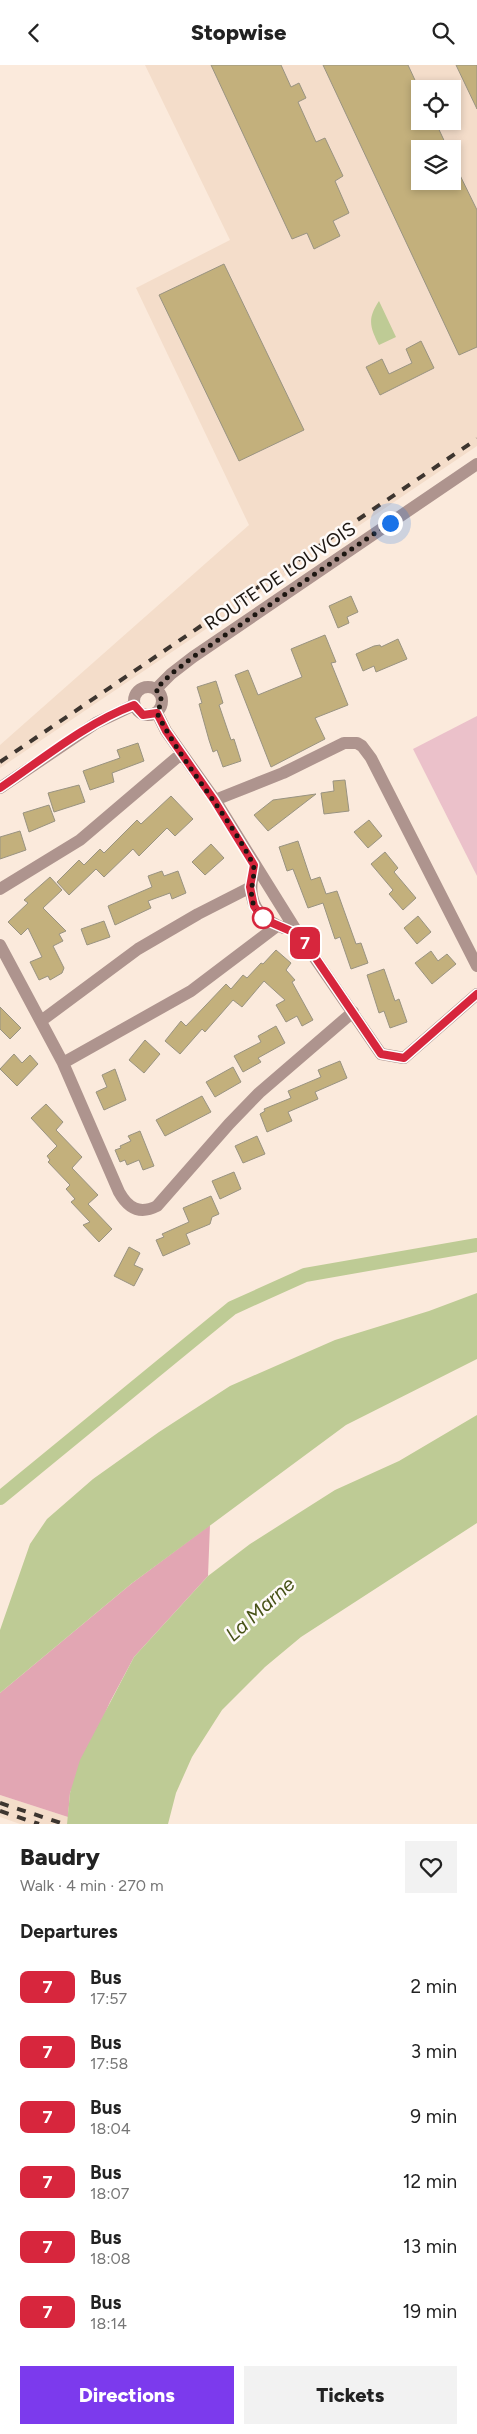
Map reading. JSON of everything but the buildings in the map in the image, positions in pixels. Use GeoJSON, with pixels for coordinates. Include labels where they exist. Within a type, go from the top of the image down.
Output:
{"type":"FeatureCollection","features":[{"type":"Feature","properties":{"kind":"street","name":"ROUTE DE LOUVOIS"},"geometry":{"type":"LineString","coordinates":[[156,689],[171,674],[193,657],[477,464]]}},
{"type":"Feature","properties":{"kind":"street"},"geometry":{"type":"LineString","coordinates":[[148,687],[156,689],[162,701],[157,713],[143,715],[134,705],[134,696],[140,689],[148,687]]}},
{"type":"Feature","properties":{"kind":"street"},"geometry":{"type":"LineString","coordinates":[[0,788],[96,723],[134,705]]}},
{"type":"Feature","properties":{"kind":"street"},"geometry":{"type":"LineString","coordinates":[[157,713],[254,865],[381,1054],[404,1058],[477,994]]}},
{"type":"Feature","properties":{"kind":"street"},"geometry":{"type":"LineString","coordinates":[[214,800],[283,773],[344,743],[357,743],[362,746],[371,758],[477,965]]}},
{"type":"Feature","properties":{"kind":"street"},"geometry":{"type":"LineString","coordinates":[[0,889],[80,840],[182,754]]}},
{"type":"Feature","properties":{"kind":"street"},"geometry":{"type":"LineString","coordinates":[[254,865],[250,887],[251,898],[263,919],[300,935]]}},
{"type":"Feature","properties":{"kind":"street"},"geometry":{"type":"LineString","coordinates":[[41,1021],[145,944],[250,887]]}},
{"type":"Feature","properties":{"kind":"street"},"geometry":{"type":"LineString","coordinates":[[62,1063],[191,991],[277,926]]}},
{"type":"Feature","properties":{"kind":"street"},"geometry":{"type":"LineString","coordinates":[[0,945],[62,1063],[124,1202],[131,1208],[150,1210],[157,1206],[259,1093],[353,1012]]}},
{"type":"Feature","properties":{"kind":"shaded area"},"geometry":{"type":"Polygon","coordinates":[[[145,65],[477,65],[477,446],[0,768],[0,745],[249,525],[136,288],[230,240],[145,65]]]}},
{"type":"Feature","properties":{"kind":"shaded area"},"geometry":{"type":"Polygon","coordinates":[[[477,716],[477,876],[413,749],[477,716]]]}},
{"type":"Feature","properties":{"kind":"shaded area"},"geometry":{"type":"Polygon","coordinates":[[[210,1525],[208,1576],[134,1657],[110,1702],[70,1793],[68,1817],[0,1795],[0,1693],[131,1584],[210,1525]]]}},
{"type":"Feature","properties":{"kind":"shaded area"},"geometry":{"type":"Polygon","coordinates":[[[0,1795],[68,1817],[67,1824],[20,1824],[0,1817],[0,1795]]]}},
{"type":"Feature","properties":{"kind":"water"},"geometry":{"type":"Polygon","coordinates":[[[379,301],[396,337],[379,345],[372,328],[371,318],[379,301]]]}},
{"type":"Feature","properties":{"kind":"water"},"geometry":{"type":"Polygon","coordinates":[[[477,1293],[477,1359],[346,1425],[131,1584],[0,1693],[0,1630],[30,1544],[47,1519],[93,1479],[159,1432],[230,1386],[335,1340],[429,1311],[477,1293]]]}},
{"type":"Feature","properties":{"kind":"water","name":"La Marne"},"geometry":{"type":"Polygon","coordinates":[[[477,1415],[477,1523],[301,1637],[265,1667],[222,1710],[192,1757],[176,1793],[168,1824],[67,1824],[70,1793],[80,1760],[134,1657],[208,1576],[250,1544],[335,1490],[399,1461],[477,1415]]]}},
{"type":"Feature","properties":{"kind":"waterway"},"geometry":{"type":"LineString","coordinates":[[0,1498],[232,1308],[305,1275],[477,1245]]}},
{"type":"Feature","properties":{"kind":"railway"},"geometry":{"type":"LineString","coordinates":[[0,762],[477,439]]}},
{"type":"Feature","properties":{"kind":"railway"},"geometry":{"type":"LineString","coordinates":[[0,1803],[64,1824]]}},
{"type":"Feature","properties":{"kind":"railway"},"geometry":{"type":"LineString","coordinates":[[0,1811],[39,1824]]}},
{"type":"Feature","properties":{"kind":"bus line","name":"7"},"geometry":{"type":"LineString","coordinates":[[0,788],[96,723],[118,711],[134,705],[139,713],[143,715],[157,713],[166,731],[214,800],[254,865],[250,887],[254,906],[263,919],[300,935],[381,1054],[404,1058],[477,994]]}},
{"type":"Feature","properties":{"kind":"route"},"geometry":{"type":"LineString","coordinates":[[263,918],[254,906],[251,898],[250,887],[254,865],[214,800],[166,731],[157,713],[162,705],[162,696],[156,689],[171,674],[193,657],[390,523]]}}]}
